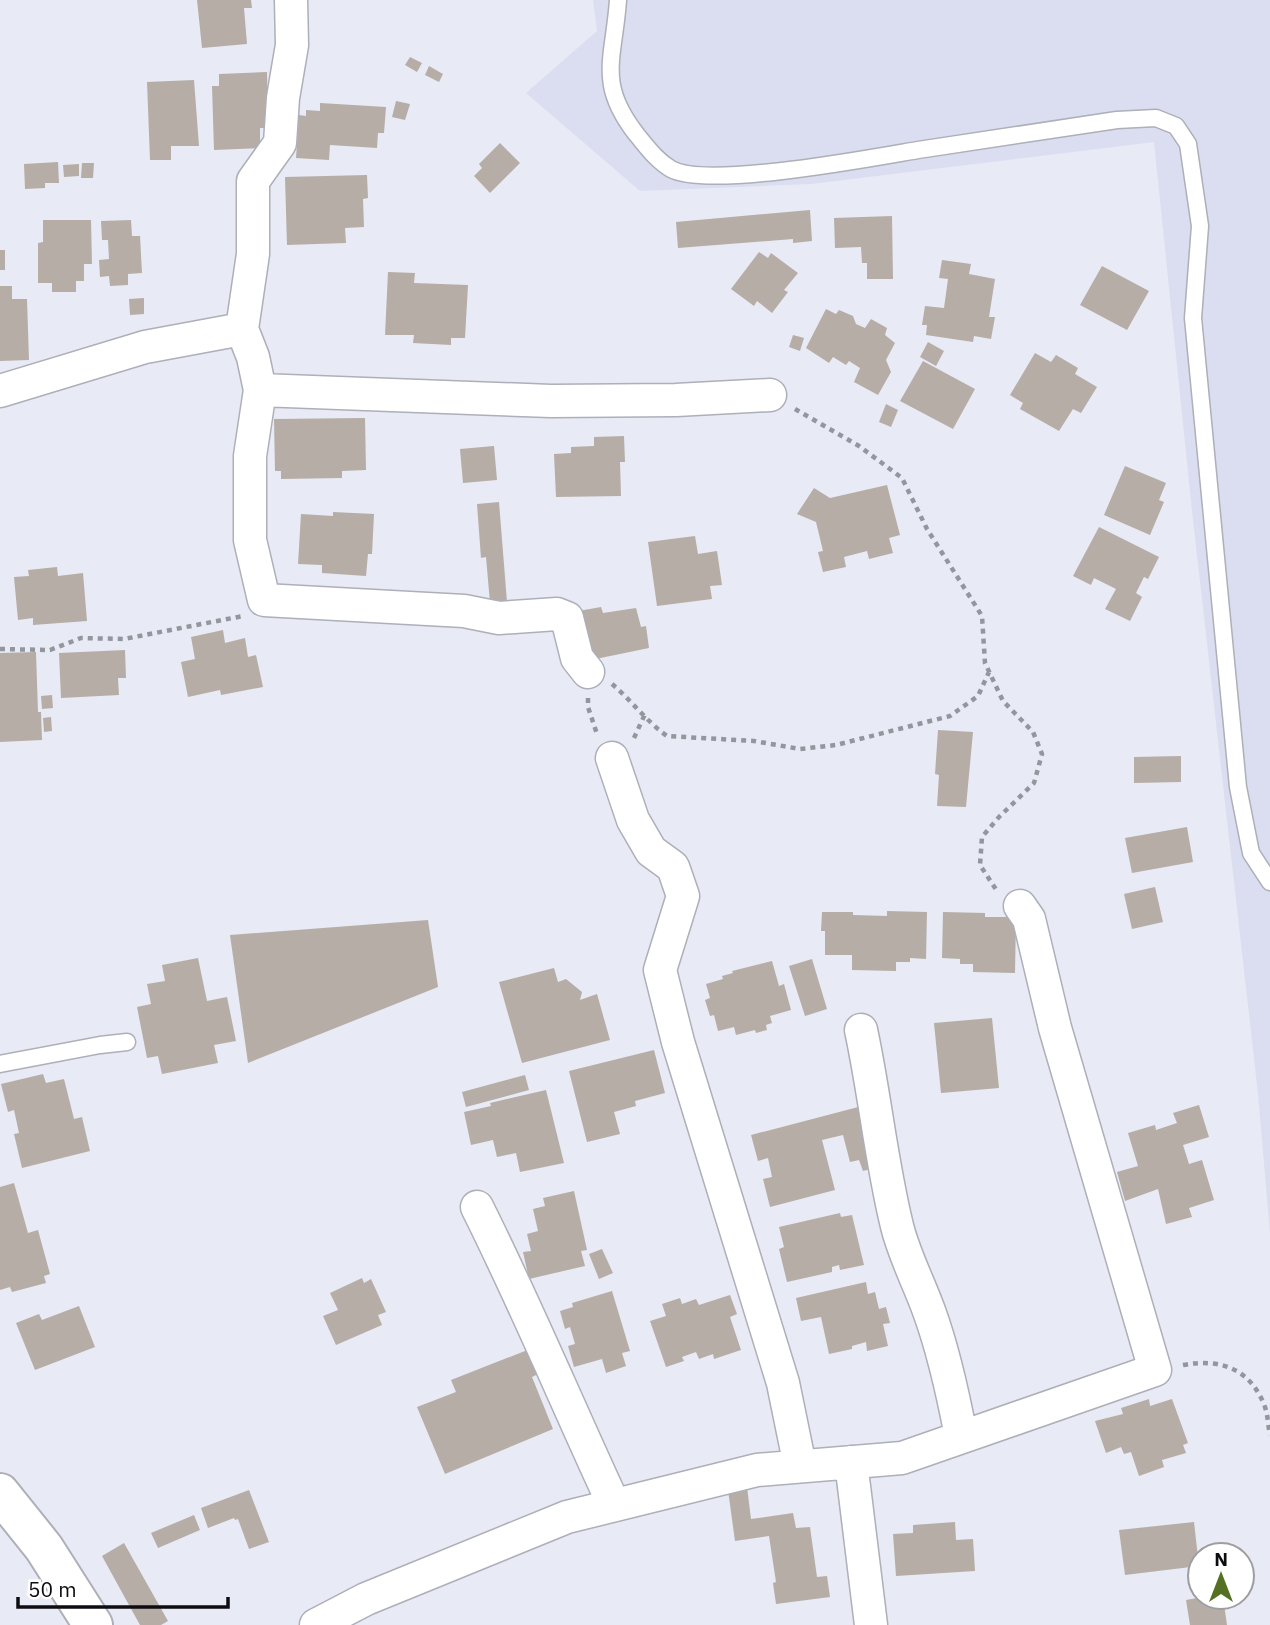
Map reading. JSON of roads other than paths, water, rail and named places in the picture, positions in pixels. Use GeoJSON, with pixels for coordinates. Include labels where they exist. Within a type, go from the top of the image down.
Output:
{"type":"FeatureCollection","features":[{"type":"Feature","properties":{"kind":"street"},"geometry":{"type":"LineString","coordinates":[[291,0],[292,46],[283,98],[280,143],[253,181],[253,254],[242,329],[254,357],[260,390],[250,456],[250,540],[264,600],[453,610],[499,618],[557,614],[567,618],[577,659],[588,671]]}},
{"type":"Feature","properties":{"kind":"street"},"geometry":{"type":"LineString","coordinates":[[0,391],[145,347],[242,329]]}},
{"type":"Feature","properties":{"kind":"street"},"geometry":{"type":"LineString","coordinates":[[260,390],[551,401],[676,400],[770,395]]}},
{"type":"Feature","properties":{"kind":"street"},"geometry":{"type":"LineString","coordinates":[[612,758],[633,820],[651,851],[673,867],[683,896],[660,970],[678,1042],[783,1383],[800,1466]]}},
{"type":"Feature","properties":{"kind":"street"},"geometry":{"type":"LineString","coordinates":[[316,1625],[366,1599],[566,1517],[757,1470],[902,1458],[1155,1370],[1055,1028],[1029,919],[1020,906]]}},
{"type":"Feature","properties":{"kind":"street"},"geometry":{"type":"LineString","coordinates":[[861,1030],[898,1229],[950,1374],[961,1436]]}},
{"type":"Feature","properties":{"kind":"street"},"geometry":{"type":"LineString","coordinates":[[477,1207],[518,1289],[561,1392],[614,1505]]}},
{"type":"Feature","properties":{"kind":"street"},"geometry":{"type":"LineString","coordinates":[[851,1462],[871,1625]]}},
{"type":"Feature","properties":{"kind":"street"},"geometry":{"type":"LineString","coordinates":[[0,1493],[44,1548],[93,1625]]}},
{"type":"Feature","properties":{"kind":"lane"},"geometry":{"type":"LineString","coordinates":[[618,0],[609,65],[613,92],[622,115],[650,151],[672,169],[698,174],[733,174],[804,167],[1117,120],[1156,118],[1176,127],[1188,144],[1200,226],[1193,318],[1238,788],[1251,853],[1270,882]]}},
{"type":"Feature","properties":{"kind":"lane"},"geometry":{"type":"LineString","coordinates":[[0,1064],[127,1042]]}}]}
